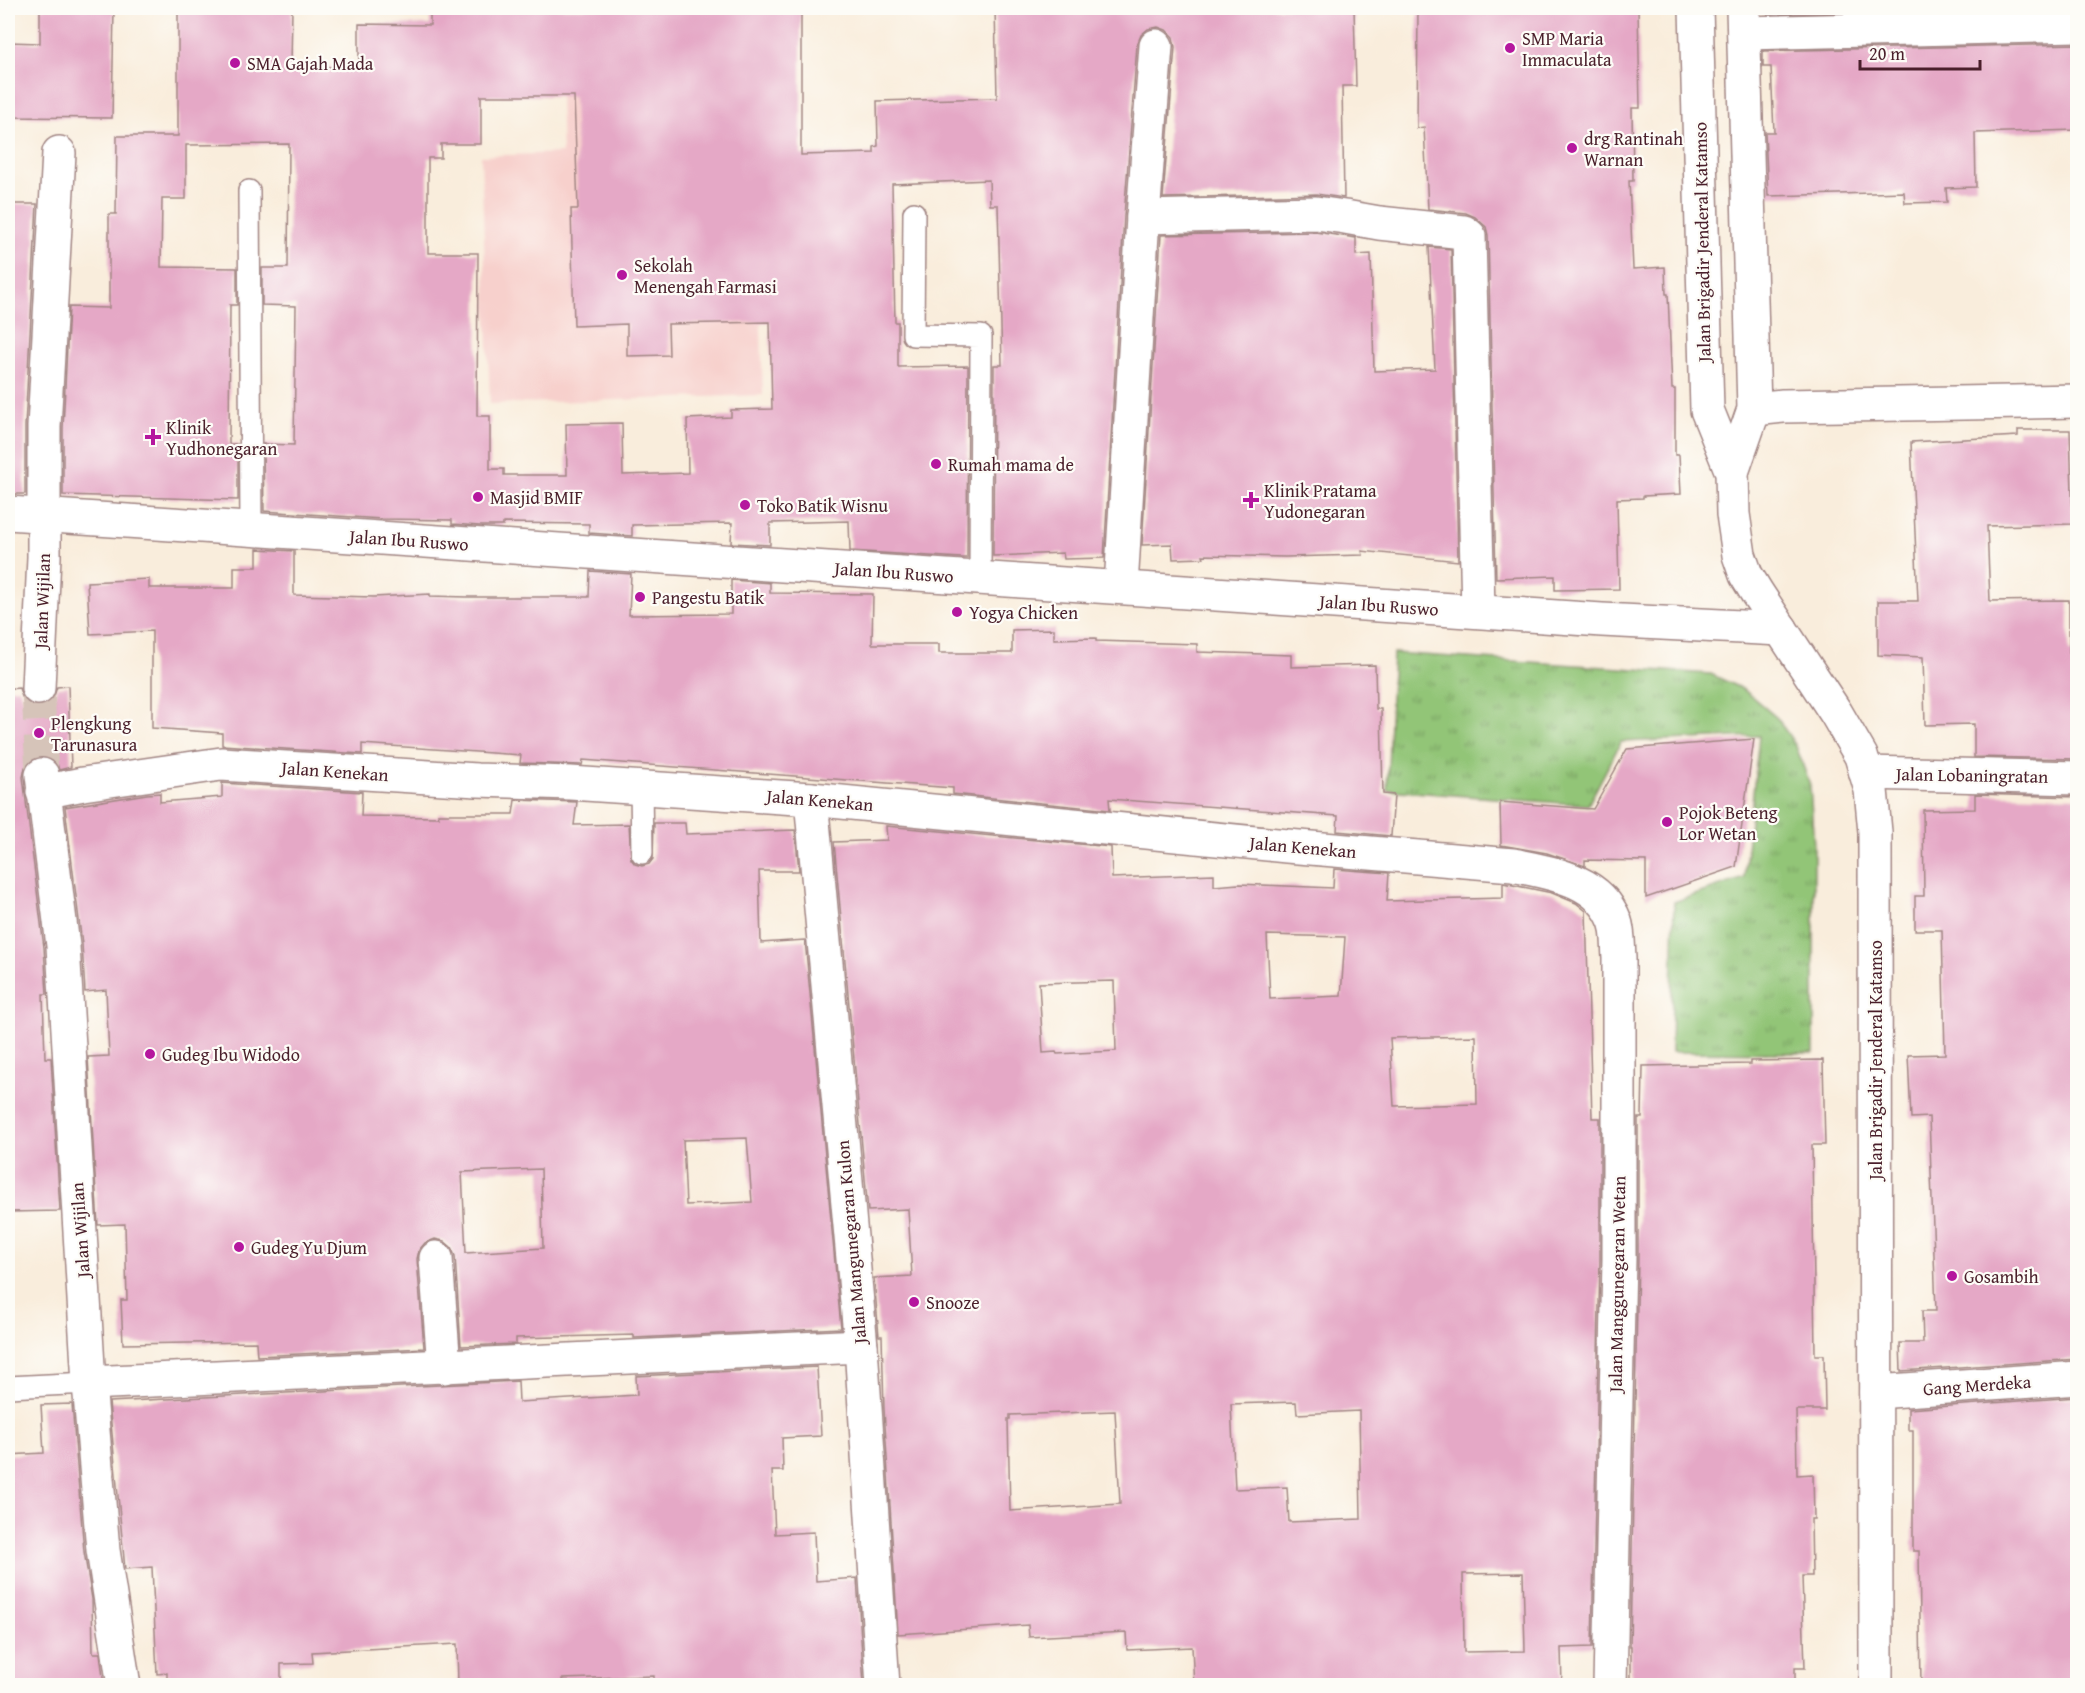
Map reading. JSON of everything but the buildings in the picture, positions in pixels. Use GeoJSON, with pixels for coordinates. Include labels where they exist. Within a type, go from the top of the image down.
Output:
{"type":"FeatureCollection","features":[{"type":"Feature","properties":{"kind":"street","name":"Jalan Brigadir Jenderal Katamso"},"geometry":{"type":"LineString","coordinates":[[1696,8],[1707,410],[1732,472],[1734,534],[1746,575],[1836,713],[1861,756],[1871,790],[1875,832],[1876,1686]]}},
{"type":"Feature","properties":{"kind":"street","name":"Jalan Brigadir Jenderal Katamso"},"geometry":{"type":"LineString","coordinates":[[1732,472],[1754,409],[1744,20]]}},
{"type":"Feature","properties":{"kind":"street"},"geometry":{"type":"LineString","coordinates":[[1744,20],[2078,25]]}},
{"type":"Feature","properties":{"kind":"street"},"geometry":{"type":"LineString","coordinates":[[1121,587],[1143,217],[1156,46]]}},
{"type":"Feature","properties":{"kind":"street","name":"Jalan Wijilan"},"geometry":{"type":"LineString","coordinates":[[38,688],[45,515],[44,427],[59,153]]}},
{"type":"Feature","properties":{"kind":"street"},"geometry":{"type":"LineString","coordinates":[[1143,217],[1316,213],[1379,224],[1464,232],[1469,236],[1478,612]]}},
{"type":"Feature","properties":{"kind":"street"},"geometry":{"type":"LineString","coordinates":[[1754,409],[1783,405],[2078,401]]}},
{"type":"Feature","properties":{"kind":"street","name":"Jalan Ibu Ruswo"},"geometry":{"type":"LineString","coordinates":[[8,513],[1478,612],[1781,629]]}},
{"type":"Feature","properties":{"kind":"street","name":"Jalan Kenekan"},"geometry":{"type":"LineString","coordinates":[[42,783],[83,784],[221,764],[477,780],[641,787],[812,799],[1287,846],[1513,865],[1565,876],[1592,891]]}},
{"type":"Feature","properties":{"kind":"street","name":"Jalan Lobaningratan"},"geometry":{"type":"LineString","coordinates":[[1866,772],[2078,778]]}},
{"type":"Feature","properties":{"kind":"street","name":"Jalan Wijilan"},"geometry":{"type":"LineString","coordinates":[[42,783],[63,946],[89,1383],[103,1550],[124,1686]]}},
{"type":"Feature","properties":{"kind":"street","name":"Jalan Mangunegaran Kulon"},"geometry":{"type":"LineString","coordinates":[[812,799],[861,1346],[883,1686]]}},
{"type":"Feature","properties":{"kind":"street","name":"Jalan Manggunegaran Wetan"},"geometry":{"type":"LineString","coordinates":[[1592,891],[1615,921],[1619,958],[1619,1258],[1610,1686]]}},
{"type":"Feature","properties":{"kind":"street"},"geometry":{"type":"LineString","coordinates":[[436,1258],[444,1367]]}},
{"type":"Feature","properties":{"kind":"street"},"geometry":{"type":"LineString","coordinates":[[89,1383],[861,1346]]}},
{"type":"Feature","properties":{"kind":"street","name":"Gang Merdeka"},"geometry":{"type":"LineString","coordinates":[[1876,1392],[2078,1378]]}},
{"type":"Feature","properties":{"kind":"lane"},"geometry":{"type":"LineString","coordinates":[[249,191],[251,530]]}},
{"type":"Feature","properties":{"kind":"lane"},"geometry":{"type":"LineString","coordinates":[[914,213],[913,335],[981,336],[980,578]]}},
{"type":"Feature","properties":{"kind":"lane"},"geometry":{"type":"LineString","coordinates":[[641,787],[642,853]]}},
{"type":"Feature","properties":{"kind":"lane"},"geometry":{"type":"LineString","coordinates":[[8,1387],[89,1383]]}},
{"type":"Feature","properties":{"kind":"shaded area","name":"Sekolah Menengah Farmasi"},"geometry":{"type":"Polygon","coordinates":[[[557,8],[751,8],[763,395],[490,404],[481,156],[562,153],[557,8]]]}},
{"type":"Feature","properties":{"kind":"green space"},"geometry":{"type":"Polygon","coordinates":[[[1393,653],[1711,674],[1744,690],[1777,718],[1796,746],[1810,785],[1814,846],[1814,1053],[1671,1052],[1674,902],[1744,878],[1759,736],[1621,742],[1588,805],[1387,790],[1393,653]]]}},
{"type":"Feature","properties":{"kind":"tunnel"},"geometry":{"type":"LineString","coordinates":[[38,688],[42,775]]}},
{"type":"Feature","properties":{"kind":"place","name":"SMP Maria Immaculata"},"geometry":{"type":"Point","coordinates":[1510,48]}},
{"type":"Feature","properties":{"kind":"place","name":"SMA Gajah Mada"},"geometry":{"type":"Point","coordinates":[235,63]}},
{"type":"Feature","properties":{"kind":"place","name":"drg Rantinah Warnan"},"geometry":{"type":"Point","coordinates":[1572,148]}},
{"type":"Feature","properties":{"kind":"place","name":"Sekolah Menengah Farmasi"},"geometry":{"type":"Point","coordinates":[622,275]}},
{"type":"Feature","properties":{"kind":"place","name":"Klinik Yudhonegaran"},"geometry":{"type":"Point","coordinates":[153,437]}},
{"type":"Feature","properties":{"kind":"place","name":"Rumah mama de"},"geometry":{"type":"Point","coordinates":[936,464]}},
{"type":"Feature","properties":{"kind":"place","name":"Masjid BMIF"},"geometry":{"type":"Point","coordinates":[478,497]}},
{"type":"Feature","properties":{"kind":"place","name":"Klinik Pratama Yudonegaran"},"geometry":{"type":"Point","coordinates":[1251,500]}},
{"type":"Feature","properties":{"kind":"place","name":"Toko Batik Wisnu"},"geometry":{"type":"Point","coordinates":[745,505]}},
{"type":"Feature","properties":{"kind":"place","name":"Pangestu Batik"},"geometry":{"type":"Point","coordinates":[640,597]}},
{"type":"Feature","properties":{"kind":"place","name":"Yogya Chicken"},"geometry":{"type":"Point","coordinates":[957,612]}},
{"type":"Feature","properties":{"kind":"place","name":"Plengkung Tarunasura"},"geometry":{"type":"Point","coordinates":[39,733]}},
{"type":"Feature","properties":{"kind":"place","name":"Pojok Beteng Lor Wetan"},"geometry":{"type":"Point","coordinates":[1667,822]}},
{"type":"Feature","properties":{"kind":"place","name":"Gudeg Ibu Widodo"},"geometry":{"type":"Point","coordinates":[150,1054]}},
{"type":"Feature","properties":{"kind":"place","name":"Gudeg Yu Djum"},"geometry":{"type":"Point","coordinates":[239,1247]}},
{"type":"Feature","properties":{"kind":"place","name":"Gosambih"},"geometry":{"type":"Point","coordinates":[1952,1276]}},
{"type":"Feature","properties":{"kind":"place","name":"Snooze"},"geometry":{"type":"Point","coordinates":[914,1302]}}]}
